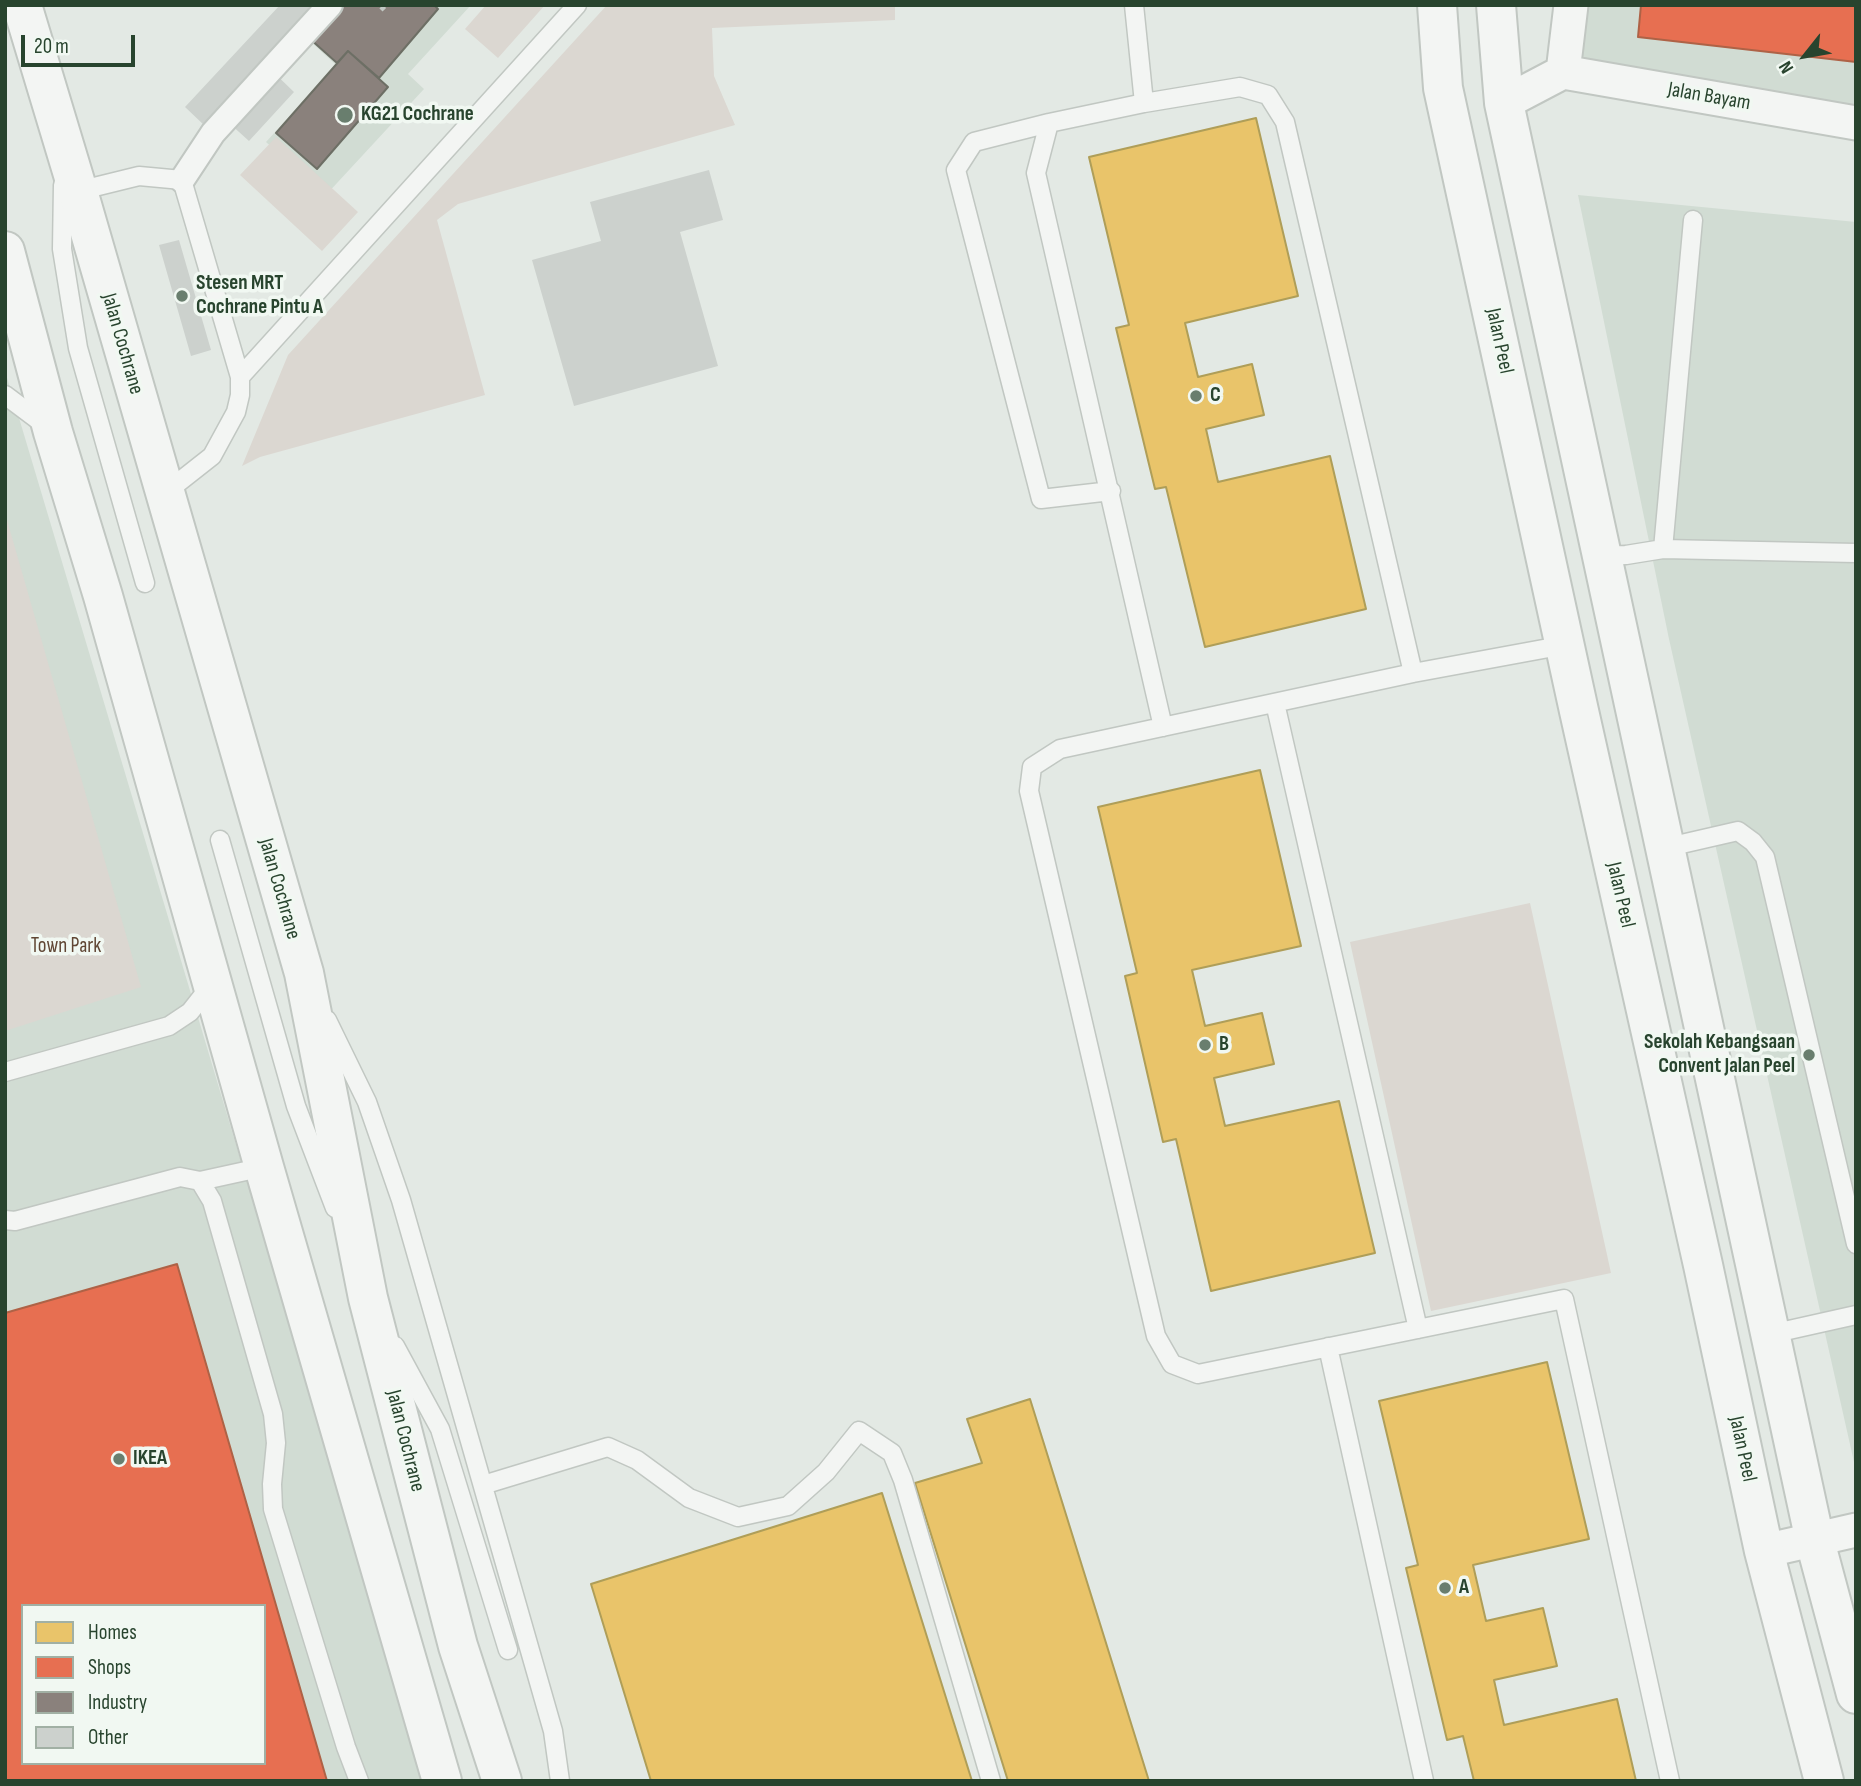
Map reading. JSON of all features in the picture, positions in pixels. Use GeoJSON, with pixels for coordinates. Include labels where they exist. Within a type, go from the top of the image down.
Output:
{"type":"FeatureCollection","features":[{"type":"Feature","properties":{"kind":"street","name":"Jalan Cochrane"},"geometry":{"type":"LineString","coordinates":[[22,5],[304,973],[368,1298],[457,1646],[502,1781]]}},
{"type":"Feature","properties":{"kind":"street"},"geometry":{"type":"LineString","coordinates":[[182,180],[212,133],[330,5]]}},
{"type":"Feature","properties":{"kind":"street","name":"Jalan Peel"},"geometry":{"type":"LineString","coordinates":[[1437,5],[1443,88],[1764,1551],[1824,1781]]}},
{"type":"Feature","properties":{"kind":"street"},"geometry":{"type":"LineString","coordinates":[[1496,5],[1504,103],[1815,1541],[1856,1694]]}},
{"type":"Feature","properties":{"kind":"street"},"geometry":{"type":"LineString","coordinates":[[1504,103],[1563,72],[1571,5]]}},
{"type":"Feature","properties":{"kind":"street","name":"Jalan Bayam"},"geometry":{"type":"LineString","coordinates":[[1563,72],[1856,123]]}},
{"type":"Feature","properties":{"kind":"street"},"geometry":{"type":"LineString","coordinates":[[5,251],[53,432],[103,596],[437,1769]]}},
{"type":"Feature","properties":{"kind":"street"},"geometry":{"type":"LineString","coordinates":[[1764,1551],[1856,1530]]}},
{"type":"Feature","properties":{"kind":"lane"},"geometry":{"type":"LineString","coordinates":[[240,377],[577,5]]}},
{"type":"Feature","properties":{"kind":"lane"},"geometry":{"type":"LineString","coordinates":[[1134,5],[1144,103]]}},
{"type":"Feature","properties":{"kind":"lane"},"geometry":{"type":"LineString","coordinates":[[1111,491],[1041,499],[956,170],[974,142],[1049,123],[1240,86],[1268,95],[1285,122],[1413,673]]}},
{"type":"Feature","properties":{"kind":"lane"},"geometry":{"type":"LineString","coordinates":[[1049,123],[1036,173],[1164,727]]}},
{"type":"Feature","properties":{"kind":"lane"},"geometry":{"type":"LineString","coordinates":[[64,143],[62,249],[78,348],[145,583]]}},
{"type":"Feature","properties":{"kind":"lane"},"geometry":{"type":"LineString","coordinates":[[78,191],[139,176],[182,180],[240,377],[236,412],[212,456],[165,493]]}},
{"type":"Feature","properties":{"kind":"lane"},"geometry":{"type":"LineString","coordinates":[[1663,549],[1693,220]]}},
{"type":"Feature","properties":{"kind":"lane"},"geometry":{"type":"LineString","coordinates":[[5,395],[53,432]]}},
{"type":"Feature","properties":{"kind":"lane"},"geometry":{"type":"LineString","coordinates":[[1601,556],[1663,549],[1856,553]]}},
{"type":"Feature","properties":{"kind":"lane"},"geometry":{"type":"LineString","coordinates":[[1565,645],[1413,673],[1060,749],[1032,767],[1029,791],[1156,1336],[1172,1364],[1198,1374],[1564,1299],[1670,1781]]}},
{"type":"Feature","properties":{"kind":"lane"},"geometry":{"type":"LineString","coordinates":[[1275,703],[1418,1329]]}},
{"type":"Feature","properties":{"kind":"lane"},"geometry":{"type":"LineString","coordinates":[[1664,848],[1738,831],[1753,842],[1765,857],[1856,1244]]}},
{"type":"Feature","properties":{"kind":"lane"},"geometry":{"type":"LineString","coordinates":[[220,840],[296,1106],[368,1298],[440,1429],[508,1650]]}},
{"type":"Feature","properties":{"kind":"lane"},"geometry":{"type":"LineString","coordinates":[[304,973],[367,1102],[401,1200],[553,1731],[560,1781]]}},
{"type":"Feature","properties":{"kind":"lane"},"geometry":{"type":"LineString","coordinates":[[5,1072],[169,1026],[190,1012],[213,983]]}},
{"type":"Feature","properties":{"kind":"lane"},"geometry":{"type":"LineString","coordinates":[[5,1220],[15,1221],[180,1177],[200,1181],[264,1167]]}},
{"type":"Feature","properties":{"kind":"lane"},"geometry":{"type":"LineString","coordinates":[[200,1181],[212,1201],[273,1414],[276,1443],[271,1484],[273,1508],[359,1781]]}},
{"type":"Feature","properties":{"kind":"lane"},"geometry":{"type":"LineString","coordinates":[[1771,1334],[1856,1315]]}},
{"type":"Feature","properties":{"kind":"lane"},"geometry":{"type":"LineString","coordinates":[[1328,1348],[1424,1781]]}},
{"type":"Feature","properties":{"kind":"lane"},"geometry":{"type":"LineString","coordinates":[[483,1485],[608,1447],[637,1460],[689,1498],[738,1517],[788,1506],[826,1472],[859,1431],[892,1453],[903,1480],[991,1781]]}},
{"type":"Feature","properties":{"kind":"shaded area","name":"KG21 Cochrane"},"geometry":{"type":"Polygon","coordinates":[[[322,5],[471,5],[408,74],[424,89],[325,196],[266,142],[336,65],[299,31],[322,5]]]}},
{"type":"Feature","properties":{"kind":"shaded area"},"geometry":{"type":"Polygon","coordinates":[[[1588,5],[1856,5],[1856,108],[1582,60],[1588,5]]]}},
{"type":"Feature","properties":{"kind":"shaded area"},"geometry":{"type":"Polygon","coordinates":[[[1578,195],[1856,222],[1856,1471],[1669,639],[1578,195]]]}},
{"type":"Feature","properties":{"kind":"shaded area"},"geometry":{"type":"Polygon","coordinates":[[[5,371],[426,1781],[5,1781],[5,371]]]}},
{"type":"Feature","properties":{"kind":"green space"},"geometry":{"type":"Polygon","coordinates":[[[486,5],[545,5],[498,58],[465,29],[486,5]]]}},
{"type":"Feature","properties":{"kind":"green space"},"geometry":{"type":"Polygon","coordinates":[[[607,5],[895,5],[895,20],[712,28],[714,76],[735,125],[458,204],[437,220],[485,395],[260,457],[242,466],[288,355],[607,5]]]}},
{"type":"Feature","properties":{"kind":"green space"},"geometry":{"type":"Polygon","coordinates":[[[276,137],[358,212],[322,251],[240,175],[276,137]]]}},
{"type":"Feature","properties":{"kind":"green space","name":"Town Park"},"geometry":{"type":"Polygon","coordinates":[[[5,513],[141,987],[5,1031],[5,513]]]}},
{"type":"Feature","properties":{"kind":"green space"},"geometry":{"type":"Polygon","coordinates":[[[1530,903],[1611,1273],[1431,1311],[1350,942],[1530,903]]]}},
{"type":"Feature","properties":{"kind":"building: Homes","name":"C"},"geometry":{"type":"Polygon","coordinates":[[[1256,118],[1298,296],[1185,323],[1198,377],[1252,364],[1264,415],[1206,429],[1218,482],[1330,456],[1366,609],[1205,647],[1166,487],[1155,489],[1116,328],[1129,325],[1089,157],[1256,118]]]}},
{"type":"Feature","properties":{"kind":"building: Homes","name":"B"},"geometry":{"type":"Polygon","coordinates":[[[1260,770],[1301,946],[1192,970],[1205,1026],[1262,1013],[1274,1064],[1214,1078],[1225,1126],[1339,1101],[1375,1253],[1211,1291],[1176,1139],[1163,1142],[1125,976],[1137,973],[1098,807],[1260,770]]]}},
{"type":"Feature","properties":{"kind":"building: Homes","name":"A"},"geometry":{"type":"Polygon","coordinates":[[[1547,1362],[1589,1539],[1473,1565],[1486,1621],[1543,1608],[1557,1666],[1494,1680],[1504,1725],[1617,1699],[1636,1781],[1474,1781],[1463,1736],[1447,1740],[1406,1568],[1418,1565],[1379,1401],[1547,1362]]]}},
{"type":"Feature","properties":{"kind":"building: Homes"},"geometry":{"type":"Polygon","coordinates":[[[1030,1399],[1149,1781],[1008,1781],[915,1483],[982,1463],[967,1419],[1030,1399]]]}},
{"type":"Feature","properties":{"kind":"building: Homes"},"geometry":{"type":"Polygon","coordinates":[[[882,1493],[972,1781],[651,1781],[591,1584],[882,1493]]]}},
{"type":"Feature","properties":{"kind":"building: Shops"},"geometry":{"type":"Polygon","coordinates":[[[1641,5],[1856,5],[1856,62],[1638,37],[1641,5]]]}},
{"type":"Feature","properties":{"kind":"building: Shops","name":"IKEA"},"geometry":{"type":"Polygon","coordinates":[[[177,1264],[327,1781],[5,1781],[5,1313],[177,1264]]]}},
{"type":"Feature","properties":{"kind":"building: Industry"},"geometry":{"type":"Polygon","coordinates":[[[344,5],[434,5],[438,9],[379,78],[348,51],[337,63],[309,38],[344,5]]]}},
{"type":"Feature","properties":{"kind":"building: Industry"},"geometry":{"type":"Polygon","coordinates":[[[348,51],[388,87],[317,169],[276,133],[348,51]]]}},
{"type":"Feature","properties":{"kind":"building: Other"},"geometry":{"type":"Polygon","coordinates":[[[280,5],[318,5],[264,63],[294,92],[249,141],[218,113],[205,126],[185,107],[280,5]]]}},
{"type":"Feature","properties":{"kind":"building: Other"},"geometry":{"type":"Polygon","coordinates":[[[709,170],[723,220],[680,232],[718,366],[574,406],[532,260],[601,241],[590,202],[709,170]]]}},
{"type":"Feature","properties":{"kind":"building: Other"},"geometry":{"type":"Polygon","coordinates":[[[179,240],[211,350],[191,356],[159,245],[179,240]]]}},
{"type":"Feature","properties":{"kind":"place","name":"KG21 Cochrane"},"geometry":{"type":"Point","coordinates":[345,115]}},
{"type":"Feature","properties":{"kind":"place","name":"Stesen MRT Cochrane Pintu A"},"geometry":{"type":"Point","coordinates":[182,296]}},
{"type":"Feature","properties":{"kind":"place","name":"C"},"geometry":{"type":"Point","coordinates":[1196,396]}},
{"type":"Feature","properties":{"kind":"place","name":"B"},"geometry":{"type":"Point","coordinates":[1205,1045]}},
{"type":"Feature","properties":{"kind":"place","name":"Sekolah Kebangsaan Convent Jalan Peel"},"geometry":{"type":"Point","coordinates":[1809,1055]}},
{"type":"Feature","properties":{"kind":"place","name":"IKEA"},"geometry":{"type":"Point","coordinates":[119,1459]}},
{"type":"Feature","properties":{"kind":"place","name":"A"},"geometry":{"type":"Point","coordinates":[1445,1588]}}]}
